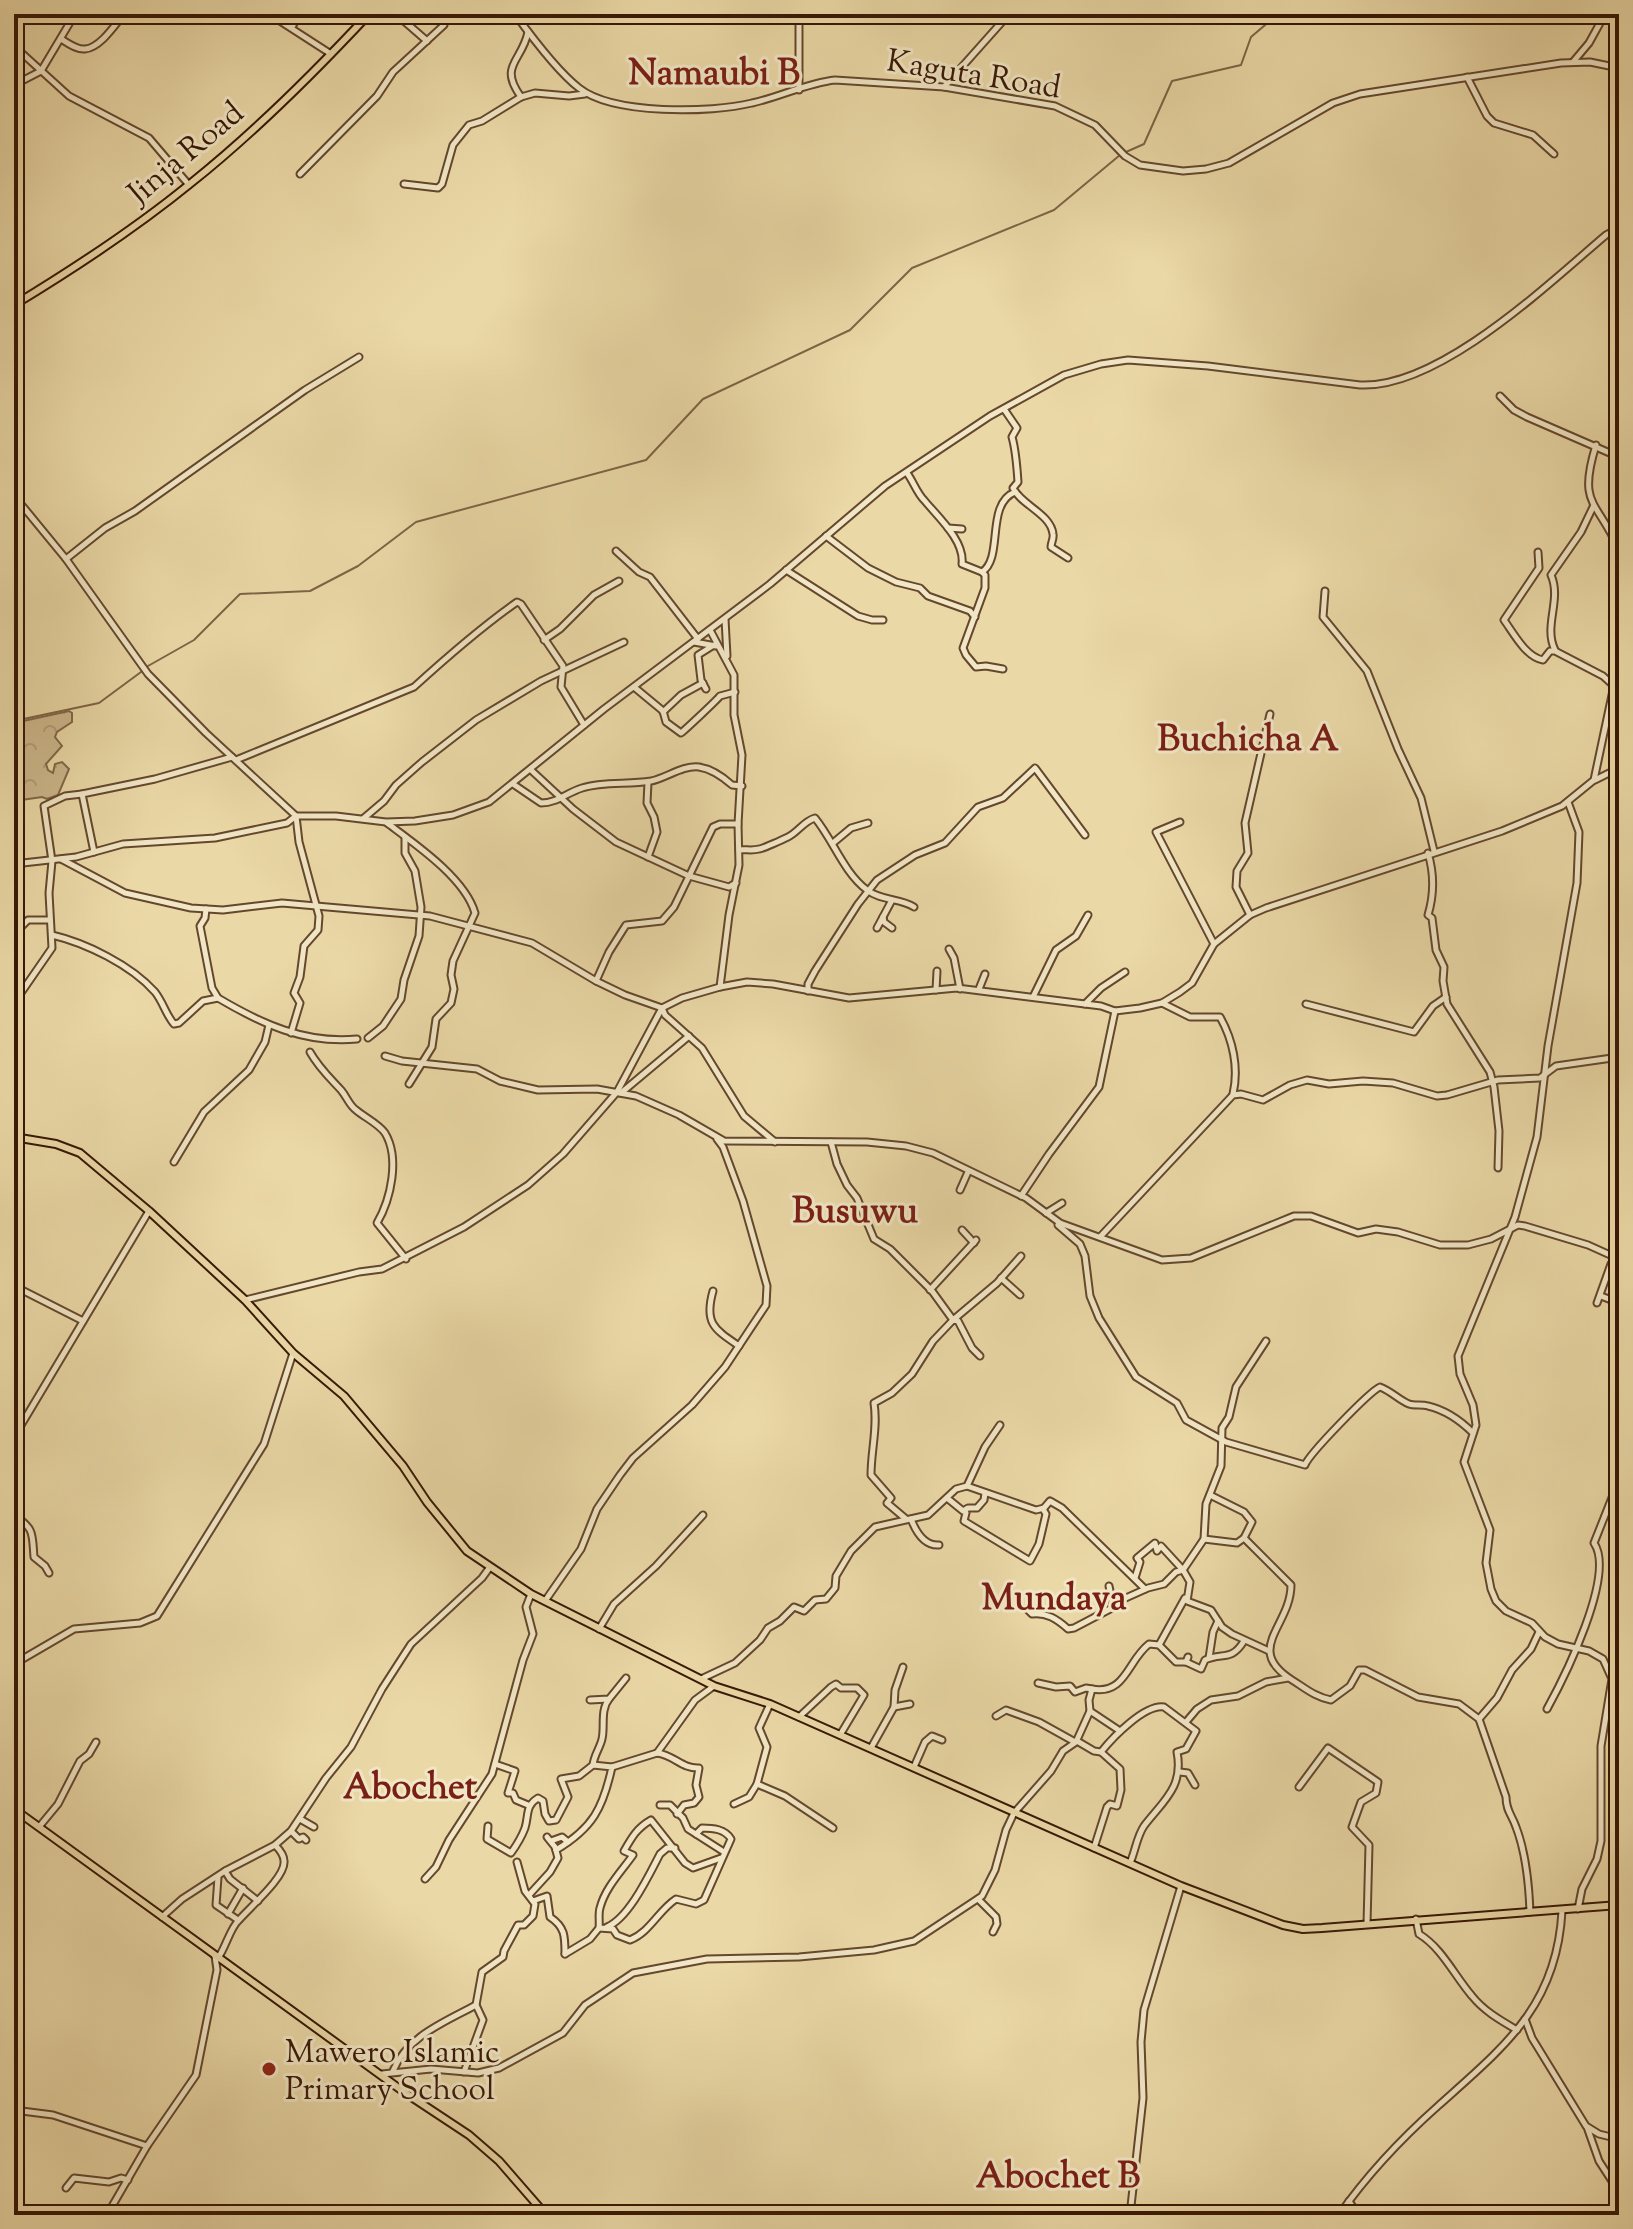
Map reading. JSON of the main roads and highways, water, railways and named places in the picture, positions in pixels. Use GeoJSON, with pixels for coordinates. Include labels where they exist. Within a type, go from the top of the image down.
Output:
{"type":"FeatureCollection","features":[{"type":"Feature","properties":{"kind":"main road","name":"Jinja Road"},"geometry":{"type":"LineString","coordinates":[[14,305],[110,243],[189,185],[229,152],[369,14]]}},
{"type":"Feature","properties":{"kind":"main road"},"geometry":{"type":"LineString","coordinates":[[14,1137],[56,1144],[80,1153],[149,1211],[245,1300],[293,1353],[344,1396],[403,1466],[427,1502],[467,1551],[531,1594],[714,1686],[770,1704],[1181,1886],[1294,1928],[1619,1905]]}},
{"type":"Feature","properties":{"kind":"main road"},"geometry":{"type":"LineString","coordinates":[[14,1809],[216,1957],[469,2135],[499,2161],[546,2215]]}},
{"type":"Feature","properties":{"kind":"waterway"},"geometry":{"type":"LineString","coordinates":[[1126,152],[1144,144],[1172,81],[1241,65],[1251,37],[1278,14]]}},
{"type":"Feature","properties":{"kind":"waterway"},"geometry":{"type":"LineString","coordinates":[[148,666],[194,640],[240,594],[310,591],[358,566],[416,522],[646,460],[703,399],[850,330],[912,268],[1054,210],[1120,155]]}},
{"type":"Feature","properties":{"kind":"waterway"},"geometry":{"type":"LineString","coordinates":[[14,721],[99,703],[141,672]]}},
{"type":"Feature","properties":{"kind":"place","name":"Mawero Islamic Primary School"},"geometry":{"type":"Point","coordinates":[269,2069]}},
{"type":"Feature","properties":{"kind":"district","name":"Namaubi B"},"geometry":{"type":"Point","coordinates":[714,71]}},
{"type":"Feature","properties":{"kind":"district","name":"Buchicha A"},"geometry":{"type":"Point","coordinates":[1248,737]}},
{"type":"Feature","properties":{"kind":"district","name":"Busuwu"},"geometry":{"type":"Point","coordinates":[855,1209]}},
{"type":"Feature","properties":{"kind":"district","name":"Mundaya"},"geometry":{"type":"Point","coordinates":[1054,1596]}},
{"type":"Feature","properties":{"kind":"district","name":"Abochet"},"geometry":{"type":"Point","coordinates":[410,1785]}},
{"type":"Feature","properties":{"kind":"district","name":"Abochet B"},"geometry":{"type":"Point","coordinates":[1058,2174]}}]}
